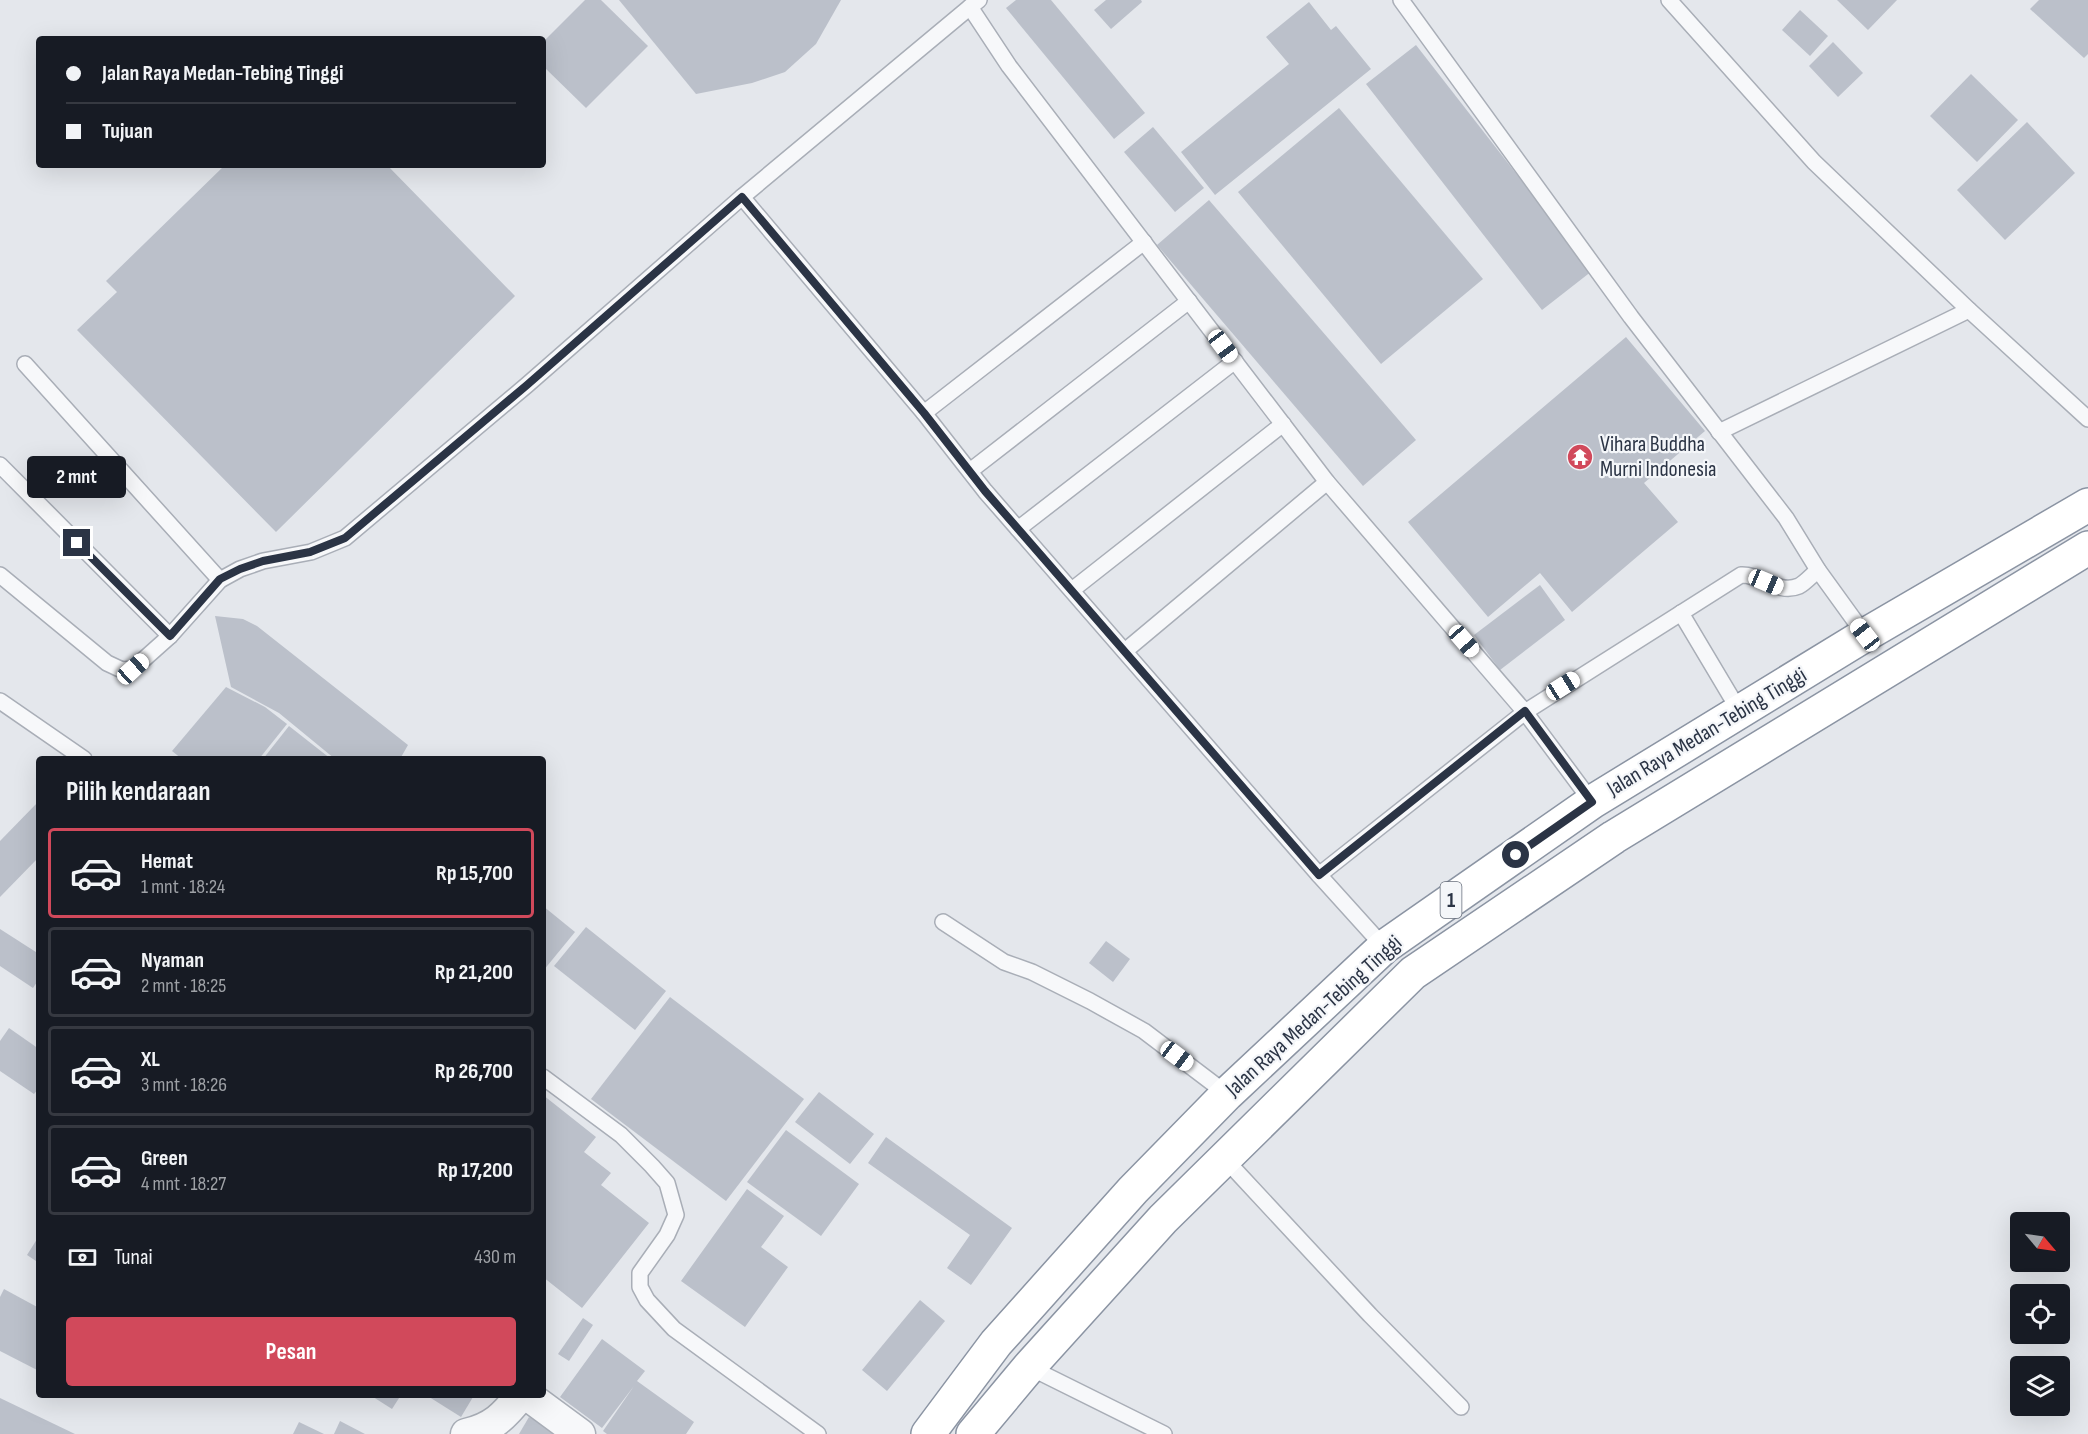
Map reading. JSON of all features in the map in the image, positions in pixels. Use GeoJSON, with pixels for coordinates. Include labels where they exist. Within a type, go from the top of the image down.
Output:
{"type":"FeatureCollection","features":[{"type":"Feature","properties":{"kind":"highway","name":"Jalan Raya Medan-Tebing Tinggi"},"geometry":{"type":"LineString","coordinates":[[928,1434],[1004,1335],[1133,1190],[1227,1094],[1384,947],[1592,802],[1865,635],[2088,505]]}},
{"type":"Feature","properties":{"kind":"highway","name":"Jalan Raya Medan-Tebing Tinggi"},"geometry":{"type":"LineString","coordinates":[[973,1434],[1029,1367],[1163,1219],[1413,973],[1614,837],[2088,548]]}},
{"type":"Feature","properties":{"kind":"street"},"geometry":{"type":"LineString","coordinates":[[466,1434],[481,1431],[503,1418],[519,1398]]}},
{"type":"Feature","properties":{"kind":"street"},"geometry":{"type":"LineString","coordinates":[[531,1398],[580,1434]]}},
{"type":"Feature","properties":{"kind":"lane"},"geometry":{"type":"LineString","coordinates":[[1401,0],[1631,317],[1786,518],[1818,570],[1865,635]]}},
{"type":"Feature","properties":{"kind":"lane"},"geometry":{"type":"LineString","coordinates":[[1669,0],[1814,162],[1969,310],[2088,419]]}},
{"type":"Feature","properties":{"kind":"lane"},"geometry":{"type":"LineString","coordinates":[[0,575],[99,657],[122,670],[133,669],[170,636],[220,579],[263,561],[310,552],[345,538],[527,385],[742,197],[975,4],[1009,66],[1327,482],[1525,711],[1592,802]]}},
{"type":"Feature","properties":{"kind":"lane"},"geometry":{"type":"LineString","coordinates":[[742,197],[924,413],[1018,529],[1384,947]]}},
{"type":"Feature","properties":{"kind":"lane"},"geometry":{"type":"LineString","coordinates":[[924,413],[1144,242]]}},
{"type":"Feature","properties":{"kind":"lane"},"geometry":{"type":"LineString","coordinates":[[970,471],[1189,301]]}},
{"type":"Feature","properties":{"kind":"lane"},"geometry":{"type":"LineString","coordinates":[[1719,432],[1969,310]]}},
{"type":"Feature","properties":{"kind":"lane"},"geometry":{"type":"LineString","coordinates":[[1018,529],[1235,361]]}},
{"type":"Feature","properties":{"kind":"lane"},"geometry":{"type":"LineString","coordinates":[[25,364],[220,579]]}},
{"type":"Feature","properties":{"kind":"lane"},"geometry":{"type":"LineString","coordinates":[[1072,590],[1283,424]]}},
{"type":"Feature","properties":{"kind":"lane"},"geometry":{"type":"LineString","coordinates":[[0,465],[170,636]]}},
{"type":"Feature","properties":{"kind":"lane"},"geometry":{"type":"LineString","coordinates":[[1125,651],[1327,482]]}},
{"type":"Feature","properties":{"kind":"lane"},"geometry":{"type":"LineString","coordinates":[[1319,875],[1525,711],[1741,575],[1778,587],[1790,588],[1799,586],[1818,570]]}},
{"type":"Feature","properties":{"kind":"lane"},"geometry":{"type":"LineString","coordinates":[[1680,613],[1740,712]]}},
{"type":"Feature","properties":{"kind":"lane"},"geometry":{"type":"LineString","coordinates":[[0,701],[80,756]]}},
{"type":"Feature","properties":{"kind":"lane"},"geometry":{"type":"LineString","coordinates":[[943,922],[1004,962],[1032,972],[1090,1000],[1144,1031],[1227,1094]]}},
{"type":"Feature","properties":{"kind":"lane"},"geometry":{"type":"LineString","coordinates":[[546,1079],[621,1135],[667,1183],[676,1215],[667,1235],[640,1273],[640,1287],[647,1300],[674,1329],[818,1434]]}},
{"type":"Feature","properties":{"kind":"lane"},"geometry":{"type":"LineString","coordinates":[[1224,1158],[1370,1315],[1461,1407]]}},
{"type":"Feature","properties":{"kind":"lane"},"geometry":{"type":"LineString","coordinates":[[1029,1367],[1164,1434]]}},
{"type":"Feature","properties":{"kind":"building"},"geometry":{"type":"Polygon","coordinates":[[[585,0],[601,0],[648,46],[586,108],[546,69],[546,39],[585,0]]]}},
{"type":"Feature","properties":{"kind":"building"},"geometry":{"type":"Polygon","coordinates":[[[619,0],[841,0],[816,44],[785,72],[752,83],[696,94],[619,0]]]}},
{"type":"Feature","properties":{"kind":"building"},"geometry":{"type":"Polygon","coordinates":[[[1016,0],[1051,0],[1145,113],[1114,139],[1006,8],[1016,0]]]}},
{"type":"Feature","properties":{"kind":"building"},"geometry":{"type":"Polygon","coordinates":[[[1106,0],[1141,0],[1142,2],[1111,29],[1094,10],[1106,0]]]}},
{"type":"Feature","properties":{"kind":"building"},"geometry":{"type":"Polygon","coordinates":[[[1837,0],[1897,0],[1868,30],[1837,0]]]}},
{"type":"Feature","properties":{"kind":"building"},"geometry":{"type":"Polygon","coordinates":[[[2039,0],[2088,0],[2088,54],[2084,58],[2030,9],[2039,0]]]}},
{"type":"Feature","properties":{"kind":"building"},"geometry":{"type":"Polygon","coordinates":[[[1309,2],[1331,30],[1336,26],[1371,69],[1215,195],[1181,152],[1289,64],[1266,37],[1309,2]]]}},
{"type":"Feature","properties":{"kind":"building"},"geometry":{"type":"Polygon","coordinates":[[[1800,10],[1828,36],[1810,56],[1782,30],[1800,10]]]}},
{"type":"Feature","properties":{"kind":"building"},"geometry":{"type":"Polygon","coordinates":[[[1833,42],[1863,73],[1838,97],[1809,66],[1833,42]]]}},
{"type":"Feature","properties":{"kind":"building"},"geometry":{"type":"Polygon","coordinates":[[[1416,45],[1592,271],[1542,310],[1366,84],[1416,45]]]}},
{"type":"Feature","properties":{"kind":"building"},"geometry":{"type":"Polygon","coordinates":[[[1971,74],[2018,120],[1977,162],[1930,116],[1971,74]]]}},
{"type":"Feature","properties":{"kind":"building"},"geometry":{"type":"Polygon","coordinates":[[[1339,108],[1483,279],[1381,364],[1238,192],[1339,108]]]}},
{"type":"Feature","properties":{"kind":"building"},"geometry":{"type":"Polygon","coordinates":[[[2027,122],[2075,173],[2005,240],[1957,190],[2027,122]]]}},
{"type":"Feature","properties":{"kind":"building"},"geometry":{"type":"Polygon","coordinates":[[[1153,127],[1204,188],[1175,212],[1124,152],[1153,127]]]}},
{"type":"Feature","properties":{"kind":"building"},"geometry":{"type":"Polygon","coordinates":[[[222,168],[390,168],[515,296],[276,532],[77,330],[117,292],[106,281],[222,168]]]}},
{"type":"Feature","properties":{"kind":"building"},"geometry":{"type":"Polygon","coordinates":[[[1209,200],[1416,440],[1363,486],[1157,245],[1209,200]]]}},
{"type":"Feature","properties":{"kind":"building","name":"Vihara Buddha Murni Indonesia"},"geometry":{"type":"Polygon","coordinates":[[[1626,337],[1705,431],[1644,483],[1678,522],[1572,612],[1540,573],[1488,617],[1408,522],[1626,337]]]}},
{"type":"Feature","properties":{"kind":"building"},"geometry":{"type":"Polygon","coordinates":[[[1540,585],[1565,620],[1500,670],[1474,635],[1540,585]]]}},
{"type":"Feature","properties":{"kind":"building"},"geometry":{"type":"Polygon","coordinates":[[[215,616],[243,619],[257,626],[408,745],[402,756],[331,756],[279,713],[231,687],[215,616]]]}},
{"type":"Feature","properties":{"kind":"building"},"geometry":{"type":"Polygon","coordinates":[[[226,687],[265,707],[287,724],[261,756],[178,756],[172,751],[226,687]]]}},
{"type":"Feature","properties":{"kind":"building"},"geometry":{"type":"Polygon","coordinates":[[[289,726],[327,756],[265,756],[289,726]]]}},
{"type":"Feature","properties":{"kind":"building"},"geometry":{"type":"Polygon","coordinates":[[[36,804],[36,860],[0,897],[0,841],[36,804]]]}},
{"type":"Feature","properties":{"kind":"building"},"geometry":{"type":"Polygon","coordinates":[[[546,908],[575,932],[546,967],[546,908]]]}},
{"type":"Feature","properties":{"kind":"building"},"geometry":{"type":"Polygon","coordinates":[[[586,927],[666,991],[635,1030],[554,966],[586,927]]]}},
{"type":"Feature","properties":{"kind":"building"},"geometry":{"type":"Polygon","coordinates":[[[0,929],[36,952],[36,984],[33,988],[0,966],[0,929]]]}},
{"type":"Feature","properties":{"kind":"building"},"geometry":{"type":"Polygon","coordinates":[[[1106,941],[1130,959],[1113,982],[1089,963],[1106,941]]]}},
{"type":"Feature","properties":{"kind":"building"},"geometry":{"type":"Polygon","coordinates":[[[670,997],[804,1099],[726,1201],[591,1099],[670,997]]]}},
{"type":"Feature","properties":{"kind":"building"},"geometry":{"type":"Polygon","coordinates":[[[9,1028],[36,1047],[36,1092],[34,1094],[0,1071],[0,1041],[9,1028]]]}},
{"type":"Feature","properties":{"kind":"building"},"geometry":{"type":"Polygon","coordinates":[[[819,1092],[874,1134],[850,1164],[795,1122],[819,1092]]]}},
{"type":"Feature","properties":{"kind":"building"},"geometry":{"type":"Polygon","coordinates":[[[546,1097],[596,1137],[584,1152],[611,1173],[601,1185],[649,1223],[582,1308],[546,1279],[546,1097]]]}},
{"type":"Feature","properties":{"kind":"building"},"geometry":{"type":"Polygon","coordinates":[[[786,1130],[859,1184],[821,1236],[747,1182],[786,1130]]]}},
{"type":"Feature","properties":{"kind":"building"},"geometry":{"type":"Polygon","coordinates":[[[886,1137],[1012,1228],[971,1285],[947,1268],[970,1235],[868,1163],[886,1137]]]}},
{"type":"Feature","properties":{"kind":"building"},"geometry":{"type":"Polygon","coordinates":[[[747,1189],[784,1216],[761,1247],[788,1267],[745,1327],[681,1281],[747,1189]]]}},
{"type":"Feature","properties":{"kind":"building"},"geometry":{"type":"Polygon","coordinates":[[[36,1241],[36,1261],[27,1255],[36,1241]]]}},
{"type":"Feature","properties":{"kind":"building"},"geometry":{"type":"Polygon","coordinates":[[[4,1289],[36,1306],[36,1369],[0,1351],[0,1297],[4,1289]]]}},
{"type":"Feature","properties":{"kind":"building"},"geometry":{"type":"Polygon","coordinates":[[[920,1300],[945,1321],[887,1391],[862,1370],[920,1300]]]}},
{"type":"Feature","properties":{"kind":"building"},"geometry":{"type":"Polygon","coordinates":[[[583,1318],[593,1325],[569,1361],[558,1354],[583,1318]]]}},
{"type":"Feature","properties":{"kind":"building"},"geometry":{"type":"Polygon","coordinates":[[[602,1339],[645,1371],[637,1381],[694,1422],[686,1434],[607,1434],[603,1431],[634,1386],[602,1428],[560,1397],[602,1339]]]}},
{"type":"Feature","properties":{"kind":"building"},"geometry":{"type":"Polygon","coordinates":[[[0,1398],[75,1434],[0,1434],[0,1398]]]}},
{"type":"Feature","properties":{"kind":"building"},"geometry":{"type":"Polygon","coordinates":[[[375,1398],[399,1398],[392,1409],[375,1398]]]}},
{"type":"Feature","properties":{"kind":"building"},"geometry":{"type":"Polygon","coordinates":[[[431,1398],[472,1398],[461,1417],[431,1398]]]}},
{"type":"Feature","properties":{"kind":"building"},"geometry":{"type":"Polygon","coordinates":[[[529,1417],[560,1434],[519,1434],[529,1417]]]}},
{"type":"Feature","properties":{"kind":"building"},"geometry":{"type":"Polygon","coordinates":[[[340,1421],[365,1434],[334,1434],[340,1421]]]}},
{"type":"Feature","properties":{"kind":"building"},"geometry":{"type":"Polygon","coordinates":[[[299,1422],[324,1434],[293,1434],[299,1422]]]}},
{"type":"Feature","properties":{"kind":"place","name":"Vihara Buddha Murni Indonesia"},"geometry":{"type":"Point","coordinates":[1580,457]}},
{"type":"Feature","properties":{"kind":"route"},"geometry":{"type":"LineString","coordinates":[[77,543],[170,636],[220,579],[263,561],[310,552],[345,538],[527,385],[742,197],[924,413],[985,491],[1319,875],[1525,711],[1592,802],[1516,855]]}}]}
